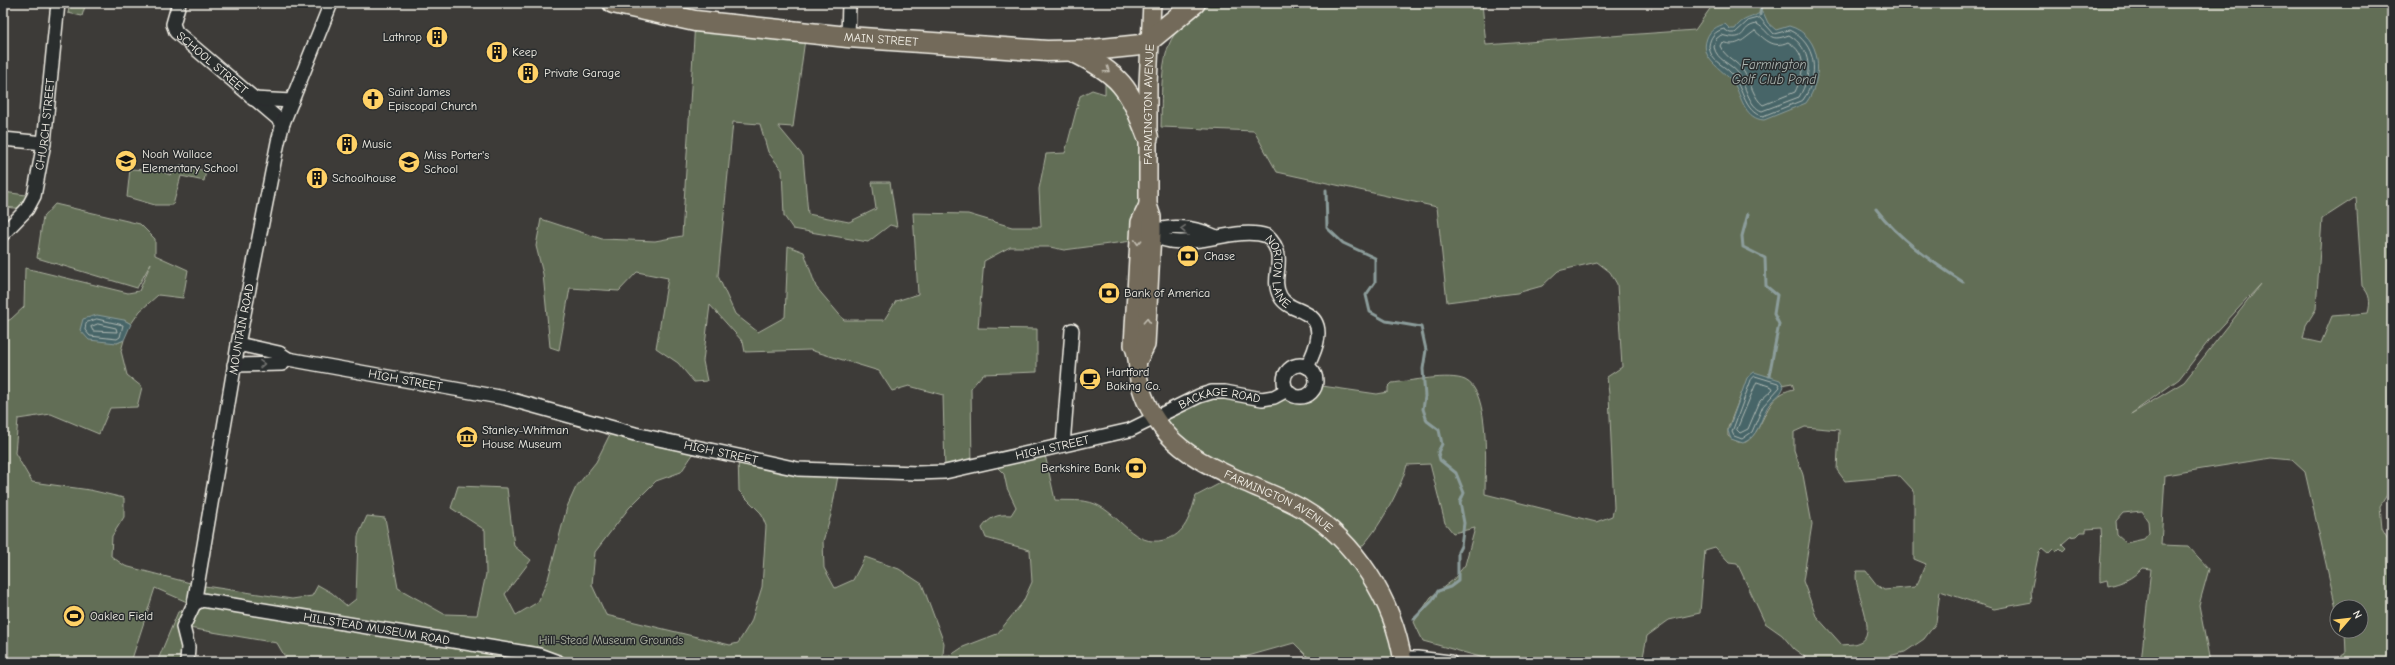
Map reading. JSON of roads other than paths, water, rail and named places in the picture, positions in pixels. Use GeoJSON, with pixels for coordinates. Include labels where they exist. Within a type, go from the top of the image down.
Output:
{"type":"FeatureCollection","features":[{"type":"Feature","properties":{"kind":"highway","name":"MAIN STREET"},"geometry":{"type":"LineString","coordinates":[[613,3],[695,21],[848,37],[991,48],[1072,51],[1132,47],[1150,40],[1195,3]]}},
{"type":"Feature","properties":{"kind":"highway"},"geometry":{"type":"LineString","coordinates":[[1072,51],[1109,70],[1121,82],[1132,98],[1148,137]]}},
{"type":"Feature","properties":{"kind":"main road","name":"FARMINGTON AVENUE"},"geometry":{"type":"LineString","coordinates":[[1139,359],[1146,345],[1152,233],[1152,217],[1148,205],[1148,137],[1152,3]]}},
{"type":"Feature","properties":{"kind":"main road","name":"FARMINGTON AVENUE"},"geometry":{"type":"LineString","coordinates":[[1148,205],[1140,222],[1139,228],[1133,345],[1139,359],[1139,379],[1155,419],[1168,435],[1201,461],[1300,508],[1339,536],[1369,575],[1382,596],[1395,628],[1403,660]]}},
{"type":"Feature","properties":{"kind":"street","name":"CHURCH STREET"},"geometry":{"type":"LineString","coordinates":[[3,234],[27,209],[34,196],[44,143],[58,3]]}},
{"type":"Feature","properties":{"kind":"street","name":"SCHOOL STREET"},"geometry":{"type":"LineString","coordinates":[[179,3],[173,24],[176,32],[253,99],[284,122]]}},
{"type":"Feature","properties":{"kind":"street","name":"MOUNTAIN ROAD"},"geometry":{"type":"LineString","coordinates":[[187,662],[188,647],[183,627],[194,604],[234,365],[284,122],[331,3]]}},
{"type":"Feature","properties":{"kind":"street"},"geometry":{"type":"LineString","coordinates":[[848,37],[849,3]]}},
{"type":"Feature","properties":{"kind":"street","name":"SCHOOL STREET"},"geometry":{"type":"LineString","coordinates":[[253,99],[292,101]]}},
{"type":"Feature","properties":{"kind":"street"},"geometry":{"type":"LineString","coordinates":[[3,139],[44,143]]}},
{"type":"Feature","properties":{"kind":"street","name":"NORTON LANE"},"geometry":{"type":"LineString","coordinates":[[1152,233],[1160,240],[1201,241],[1214,236],[1257,233],[1272,240],[1278,252],[1277,287],[1280,296],[1295,309],[1309,315],[1314,321],[1318,333],[1316,348],[1307,367]]}},
{"type":"Feature","properties":{"kind":"street"},"geometry":{"type":"LineString","coordinates":[[1063,445],[1072,330]]}},
{"type":"Feature","properties":{"kind":"street","name":"HIGH STREET"},"geometry":{"type":"LineString","coordinates":[[238,344],[279,353],[288,359],[498,396],[635,434],[798,469],[916,474],[945,472],[1130,430],[1155,419]]}},
{"type":"Feature","properties":{"kind":"street","name":"HIGH STREET"},"geometry":{"type":"LineString","coordinates":[[234,365],[282,364],[288,359]]}},
{"type":"Feature","properties":{"kind":"street"},"geometry":{"type":"LineString","coordinates":[[1297,365],[1307,367],[1314,375],[1316,380],[1313,390],[1300,397],[1287,390],[1284,380],[1288,370],[1297,365]]}},
{"type":"Feature","properties":{"kind":"street","name":"BACKAGE ROAD"},"geometry":{"type":"LineString","coordinates":[[1155,419],[1198,396],[1212,392],[1225,392],[1262,399],[1274,397],[1287,390]]}},
{"type":"Feature","properties":{"kind":"street","name":"HILLSTEAD MUSEUM ROAD"},"geometry":{"type":"LineString","coordinates":[[194,604],[202,600],[345,622],[539,655],[558,662]]}},
{"type":"Feature","properties":{"kind":"street"},"geometry":{"type":"LineString","coordinates":[[1403,660],[1416,658],[1450,662]]}},
{"type":"Feature","properties":{"kind":"water","name":"Farmington Golf Club Pond"},"geometry":{"type":"Polygon","coordinates":[[[1760,12],[1763,12],[1768,23],[1776,30],[1789,26],[1800,31],[1809,38],[1817,59],[1816,82],[1806,103],[1764,120],[1758,119],[1749,113],[1736,87],[1710,59],[1706,53],[1705,46],[1708,35],[1717,27],[1725,24],[1730,29],[1735,29],[1741,22],[1755,16],[1760,12]]]}},
{"type":"Feature","properties":{"kind":"water"},"geometry":{"type":"Polygon","coordinates":[[[97,315],[124,320],[131,324],[124,340],[117,343],[89,340],[80,330],[83,319],[97,315]]]}},
{"type":"Feature","properties":{"kind":"water"},"geometry":{"type":"Polygon","coordinates":[[[1754,372],[1780,380],[1784,386],[1781,393],[1769,405],[1755,433],[1743,443],[1731,439],[1728,431],[1747,378],[1754,372]]]}},
{"type":"Feature","properties":{"kind":"waterway"},"geometry":{"type":"LineString","coordinates":[[1760,15],[1761,3]]}},
{"type":"Feature","properties":{"kind":"waterway"},"geometry":{"type":"LineString","coordinates":[[1326,190],[1327,228],[1343,243],[1375,258],[1375,282],[1366,295],[1370,312],[1386,321],[1421,327],[1426,350],[1423,369],[1425,397],[1423,409],[1427,421],[1439,430],[1442,444],[1438,452],[1440,460],[1456,473],[1464,493],[1460,502],[1464,523],[1461,546],[1458,552],[1458,581],[1450,587],[1438,591],[1432,601],[1414,619]]}},
{"type":"Feature","properties":{"kind":"waterway"},"geometry":{"type":"LineString","coordinates":[[1876,209],[1905,240],[1963,282]]}},
{"type":"Feature","properties":{"kind":"waterway"},"geometry":{"type":"LineString","coordinates":[[1748,214],[1742,236],[1743,247],[1765,258],[1766,286],[1777,295],[1774,314],[1779,324],[1769,376]]}},
{"type":"Feature","properties":{"kind":"place","name":"Lathrop"},"geometry":{"type":"Point","coordinates":[437,37]}},
{"type":"Feature","properties":{"kind":"place","name":"Keep"},"geometry":{"type":"Point","coordinates":[497,52]}},
{"type":"Feature","properties":{"kind":"place","name":"Private Garage"},"geometry":{"type":"Point","coordinates":[528,73]}},
{"type":"Feature","properties":{"kind":"place","name":"Saint James Episcopal Church"},"geometry":{"type":"Point","coordinates":[373,99]}},
{"type":"Feature","properties":{"kind":"place","name":"Music"},"geometry":{"type":"Point","coordinates":[347,144]}},
{"type":"Feature","properties":{"kind":"place","name":"Noah Wallace Elementary School"},"geometry":{"type":"Point","coordinates":[126,161]}},
{"type":"Feature","properties":{"kind":"place","name":"Miss Porter's School"},"geometry":{"type":"Point","coordinates":[409,162]}},
{"type":"Feature","properties":{"kind":"place","name":"Schoolhouse"},"geometry":{"type":"Point","coordinates":[317,178]}},
{"type":"Feature","properties":{"kind":"place","name":"Chase"},"geometry":{"type":"Point","coordinates":[1188,256]}},
{"type":"Feature","properties":{"kind":"place","name":"Bank of America"},"geometry":{"type":"Point","coordinates":[1109,293]}},
{"type":"Feature","properties":{"kind":"place","name":"Hartford Baking Co."},"geometry":{"type":"Point","coordinates":[1090,379]}},
{"type":"Feature","properties":{"kind":"place","name":"Stanley-Whitman House Museum"},"geometry":{"type":"Point","coordinates":[467,437]}},
{"type":"Feature","properties":{"kind":"place","name":"Berkshire Bank"},"geometry":{"type":"Point","coordinates":[1136,468]}},
{"type":"Feature","properties":{"kind":"place","name":"Oaklea Field"},"geometry":{"type":"Point","coordinates":[74,616]}},
{"type":"Feature","properties":{"kind":"park label","name":"Hill-Stead Museum Grounds"},"geometry":{"type":"Point","coordinates":[611,640]}}]}
